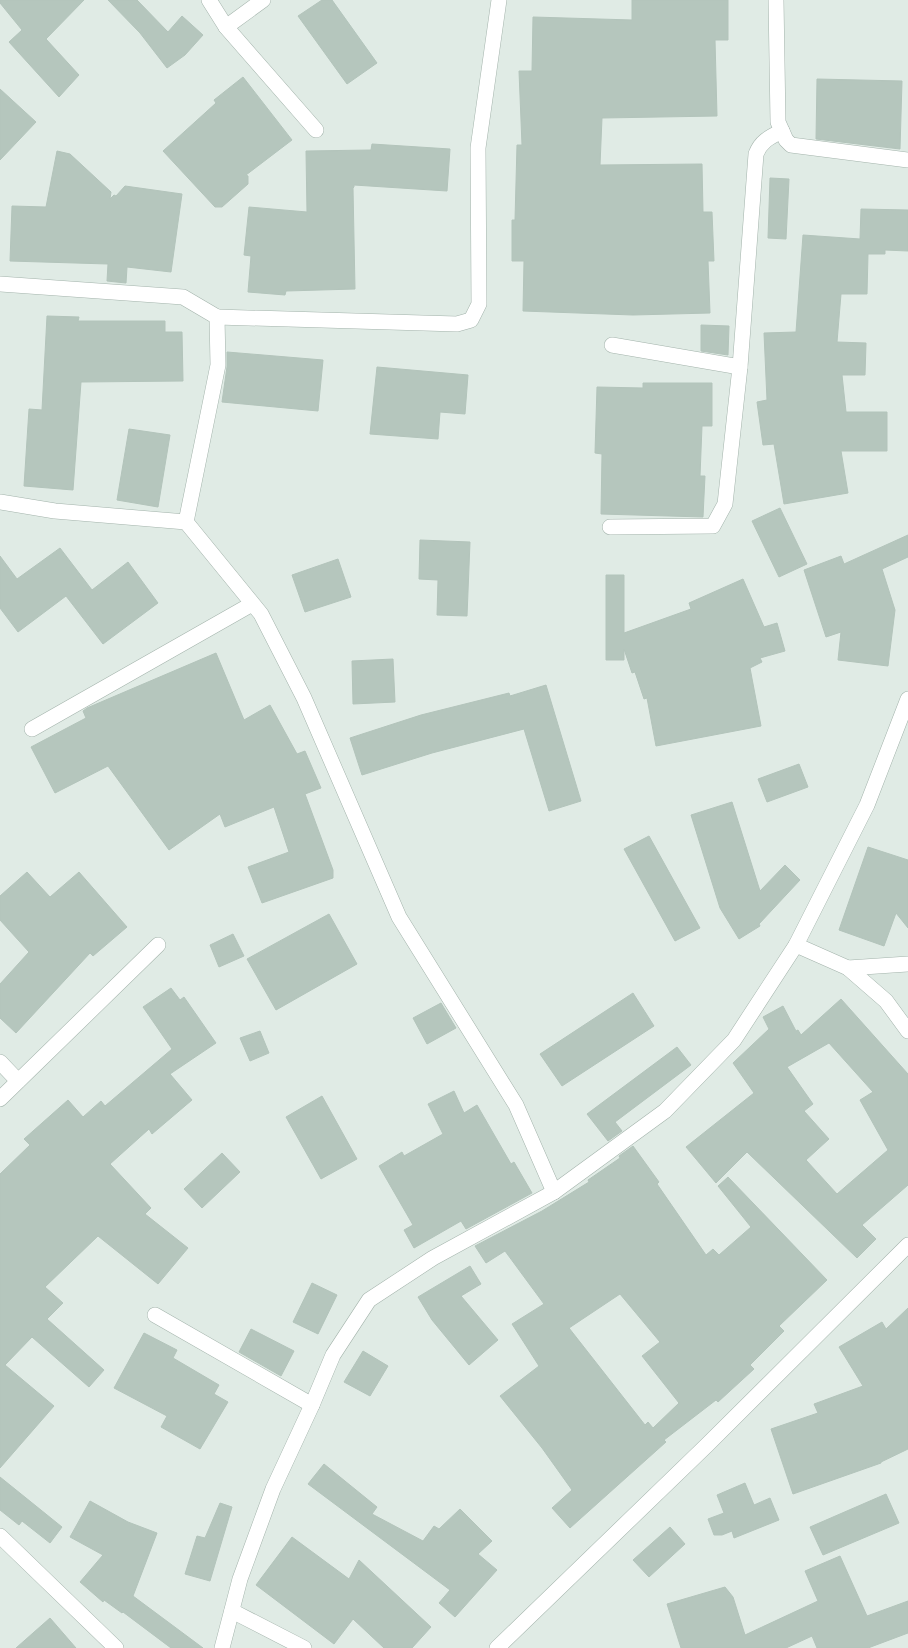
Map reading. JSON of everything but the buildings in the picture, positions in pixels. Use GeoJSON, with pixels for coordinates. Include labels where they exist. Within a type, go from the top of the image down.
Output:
{"type":"FeatureCollection","features":[{"type":"Feature","properties":{"kind":"street"},"geometry":{"type":"LineString","coordinates":[[210,0],[226,27],[316,130]]}},
{"type":"Feature","properties":{"kind":"street"},"geometry":{"type":"LineString","coordinates":[[226,27],[263,0]]}},
{"type":"Feature","properties":{"kind":"street"},"geometry":{"type":"LineString","coordinates":[[0,284],[183,297],[217,317],[457,324],[471,320],[479,304],[478,148],[499,0]]}},
{"type":"Feature","properties":{"kind":"street"},"geometry":{"type":"LineString","coordinates":[[776,0],[778,122],[786,140],[791,145],[908,160]]}},
{"type":"Feature","properties":{"kind":"street"},"geometry":{"type":"LineString","coordinates":[[610,527],[713,526],[724,504],[740,367],[756,154],[759,146],[767,139],[782,132]]}},
{"type":"Feature","properties":{"kind":"street"},"geometry":{"type":"LineString","coordinates":[[186,522],[218,365],[217,317]]}},
{"type":"Feature","properties":{"kind":"street"},"geometry":{"type":"LineString","coordinates":[[612,345],[740,367]]}},
{"type":"Feature","properties":{"kind":"street"},"geometry":{"type":"LineString","coordinates":[[0,502],[55,511],[186,522],[261,614],[304,698],[399,918],[516,1105],[554,1192]]}},
{"type":"Feature","properties":{"kind":"street"},"geometry":{"type":"LineString","coordinates":[[32,729],[252,604]]}},
{"type":"Feature","properties":{"kind":"street"},"geometry":{"type":"LineString","coordinates":[[222,1648],[240,1578],[272,1489],[312,1405],[333,1354],[369,1300],[433,1258],[554,1192],[666,1110],[734,1040],[796,945],[867,806],[908,699]]}},
{"type":"Feature","properties":{"kind":"street"},"geometry":{"type":"LineString","coordinates":[[0,1099],[158,945]]}},
{"type":"Feature","properties":{"kind":"street"},"geometry":{"type":"LineString","coordinates":[[796,945],[848,968],[886,1001],[908,1031]]}},
{"type":"Feature","properties":{"kind":"street"},"geometry":{"type":"LineString","coordinates":[[848,968],[908,964]]}},
{"type":"Feature","properties":{"kind":"street"},"geometry":{"type":"LineString","coordinates":[[0,1062],[18,1081]]}},
{"type":"Feature","properties":{"kind":"street"},"geometry":{"type":"LineString","coordinates":[[497,1648],[707,1445],[908,1245]]}},
{"type":"Feature","properties":{"kind":"street"},"geometry":{"type":"LineString","coordinates":[[155,1315],[312,1405]]}},
{"type":"Feature","properties":{"kind":"street"},"geometry":{"type":"LineString","coordinates":[[0,1536],[116,1648]]}},
{"type":"Feature","properties":{"kind":"street"},"geometry":{"type":"LineString","coordinates":[[232,1611],[304,1648]]}}]}
